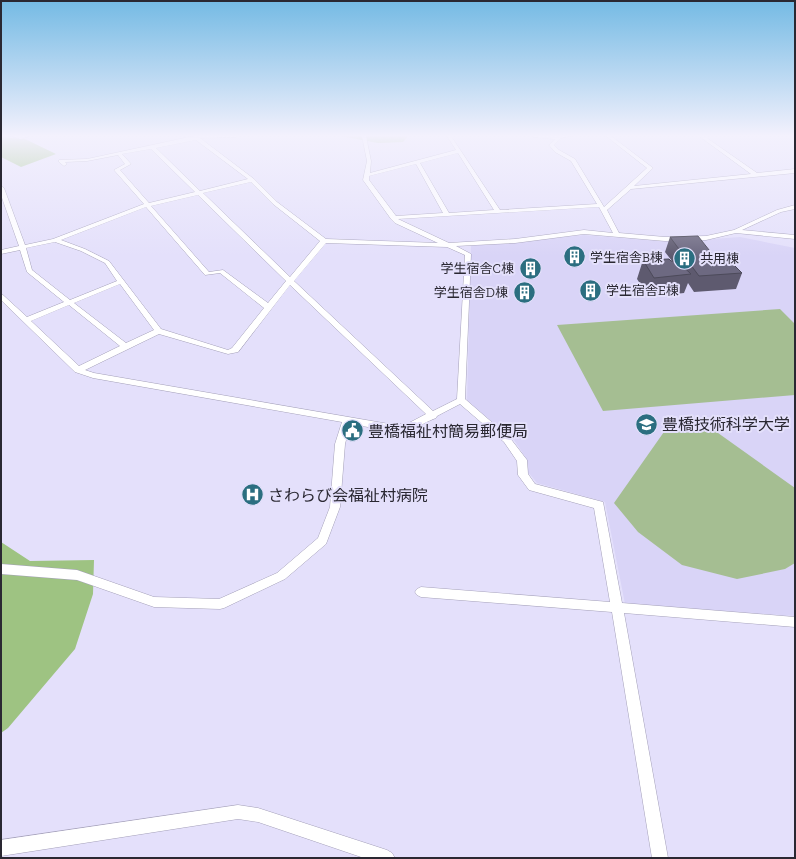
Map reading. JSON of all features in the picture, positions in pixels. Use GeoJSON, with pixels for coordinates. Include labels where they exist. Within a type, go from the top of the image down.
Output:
{"type":"FeatureCollection","features":[{"type":"Feature","properties":{"kind":"street"},"geometry":{"type":"LineString","coordinates":[[122,176],[207,274],[221,271],[268,307]]}},
{"type":"Feature","properties":{"kind":"street"},"geometry":{"type":"LineString","coordinates":[[183,176],[290,281],[433,416]]}},
{"type":"Feature","properties":{"kind":"street"},"geometry":{"type":"LineString","coordinates":[[247,176],[276,203],[324,241],[448,245],[515,241],[570,233],[672,239],[706,238],[736,231],[779,211],[795,207]]}},
{"type":"Feature","properties":{"kind":"street"},"geometry":{"type":"LineString","coordinates":[[367,176],[366,180],[397,222],[468,254],[461,400]]}},
{"type":"Feature","properties":{"kind":"street"},"geometry":{"type":"LineString","coordinates":[[425,176],[447,215]]}},
{"type":"Feature","properties":{"kind":"street"},"geometry":{"type":"LineString","coordinates":[[476,176],[498,211]]}},
{"type":"Feature","properties":{"kind":"street"},"geometry":{"type":"LineString","coordinates":[[583,176],[617,235]]}},
{"type":"Feature","properties":{"kind":"street"},"geometry":{"type":"LineString","coordinates":[[393,218],[498,211],[602,208],[629,188],[642,176]]}},
{"type":"Feature","properties":{"kind":"street"},"geometry":{"type":"LineString","coordinates":[[629,188],[745,176]]}},
{"type":"Feature","properties":{"kind":"street"},"geometry":{"type":"LineString","coordinates":[[1,252],[55,240],[147,205],[252,180]]}},
{"type":"Feature","properties":{"kind":"street"},"geometry":{"type":"LineString","coordinates":[[1,188],[23,247],[30,271],[68,303],[126,347]]}},
{"type":"Feature","properties":{"kind":"street"},"geometry":{"type":"LineString","coordinates":[[736,231],[795,237]]}},
{"type":"Feature","properties":{"kind":"street"},"geometry":{"type":"LineString","coordinates":[[55,240],[84,250],[107,262],[114,274],[122,281],[158,331],[228,352],[235,350],[268,307],[324,241]]}},
{"type":"Feature","properties":{"kind":"street"},"geometry":{"type":"LineString","coordinates":[[27,320],[122,281]]}},
{"type":"Feature","properties":{"kind":"street"},"geometry":{"type":"LineString","coordinates":[[1,296],[78,370],[93,375],[389,427],[408,427],[433,416],[461,400]]}},
{"type":"Feature","properties":{"kind":"street"},"geometry":{"type":"LineString","coordinates":[[78,370],[158,331]]}},
{"type":"Feature","properties":{"kind":"street"},"geometry":{"type":"LineString","coordinates":[[461,400],[507,440],[522,460],[523,475],[532,487],[598,505],[660,858]]}},
{"type":"Feature","properties":{"kind":"street"},"geometry":{"type":"LineString","coordinates":[[1,569],[77,575],[154,602],[220,604],[281,576],[322,541],[336,507],[340,444],[347,420]]}},
{"type":"Feature","properties":{"kind":"street"},"geometry":{"type":"LineString","coordinates":[[421,592],[617,609],[795,622]]}},
{"type":"Feature","properties":{"kind":"street"},"geometry":{"type":"LineString","coordinates":[[1,848],[238,812],[258,815],[387,858]]}},
{"type":"Feature","properties":{"kind":"shaded area","name":"豊橋技術科学大学"},"geometry":{"type":"Polygon","coordinates":[[[584,235],[672,242],[740,237],[795,248],[795,616],[625,604],[605,502],[537,483],[528,472],[526,458],[514,440],[467,401],[471,246],[584,235]]]}},
{"type":"Feature","properties":{"kind":"green space"},"geometry":{"type":"Polygon","coordinates":[[[780,309],[795,324],[795,395],[603,411],[557,325],[780,309]]]}},
{"type":"Feature","properties":{"kind":"green space"},"geometry":{"type":"Polygon","coordinates":[[[711,428],[795,488],[795,563],[785,569],[737,579],[682,565],[638,532],[614,503],[666,429],[711,428]]]}},
{"type":"Feature","properties":{"kind":"green space"},"geometry":{"type":"Polygon","coordinates":[[[1,542],[30,561],[94,560],[93,594],[75,649],[8,728],[1,733],[1,542]]]}},
{"type":"Feature","properties":{"kind":"building"},"geometry":{"type":"Polygon","coordinates":[[[698,236],[717,260],[728,259],[742,273],[699,276],[670,237],[698,236]]]}},
{"type":"Feature","properties":{"kind":"building"},"geometry":{"type":"Polygon","coordinates":[[[669,259],[671,261],[677,261],[691,274],[654,278],[643,260],[669,259]]]}},
{"type":"Feature","properties":{"kind":"place","name":"学生宿舎B棟"},"geometry":{"type":"Point","coordinates":[575,257]}},
{"type":"Feature","properties":{"kind":"place","name":"共用棟"},"geometry":{"type":"Point","coordinates":[684,258]}},
{"type":"Feature","properties":{"kind":"place","name":"学生宿舎C棟"},"geometry":{"type":"Point","coordinates":[530,268]}},
{"type":"Feature","properties":{"kind":"place","name":"学生宿舎E棟"},"geometry":{"type":"Point","coordinates":[590,290]}},
{"type":"Feature","properties":{"kind":"place","name":"学生宿舎D棟"},"geometry":{"type":"Point","coordinates":[524,292]}},
{"type":"Feature","properties":{"kind":"place","name":"豊橋技術科学大学"},"geometry":{"type":"Point","coordinates":[646,424]}},
{"type":"Feature","properties":{"kind":"place","name":"豊橋福祉村簡易郵便局"},"geometry":{"type":"Point","coordinates":[352,431]}},
{"type":"Feature","properties":{"kind":"place","name":"さわらび会福祉村病院"},"geometry":{"type":"Point","coordinates":[253,495]}}]}
